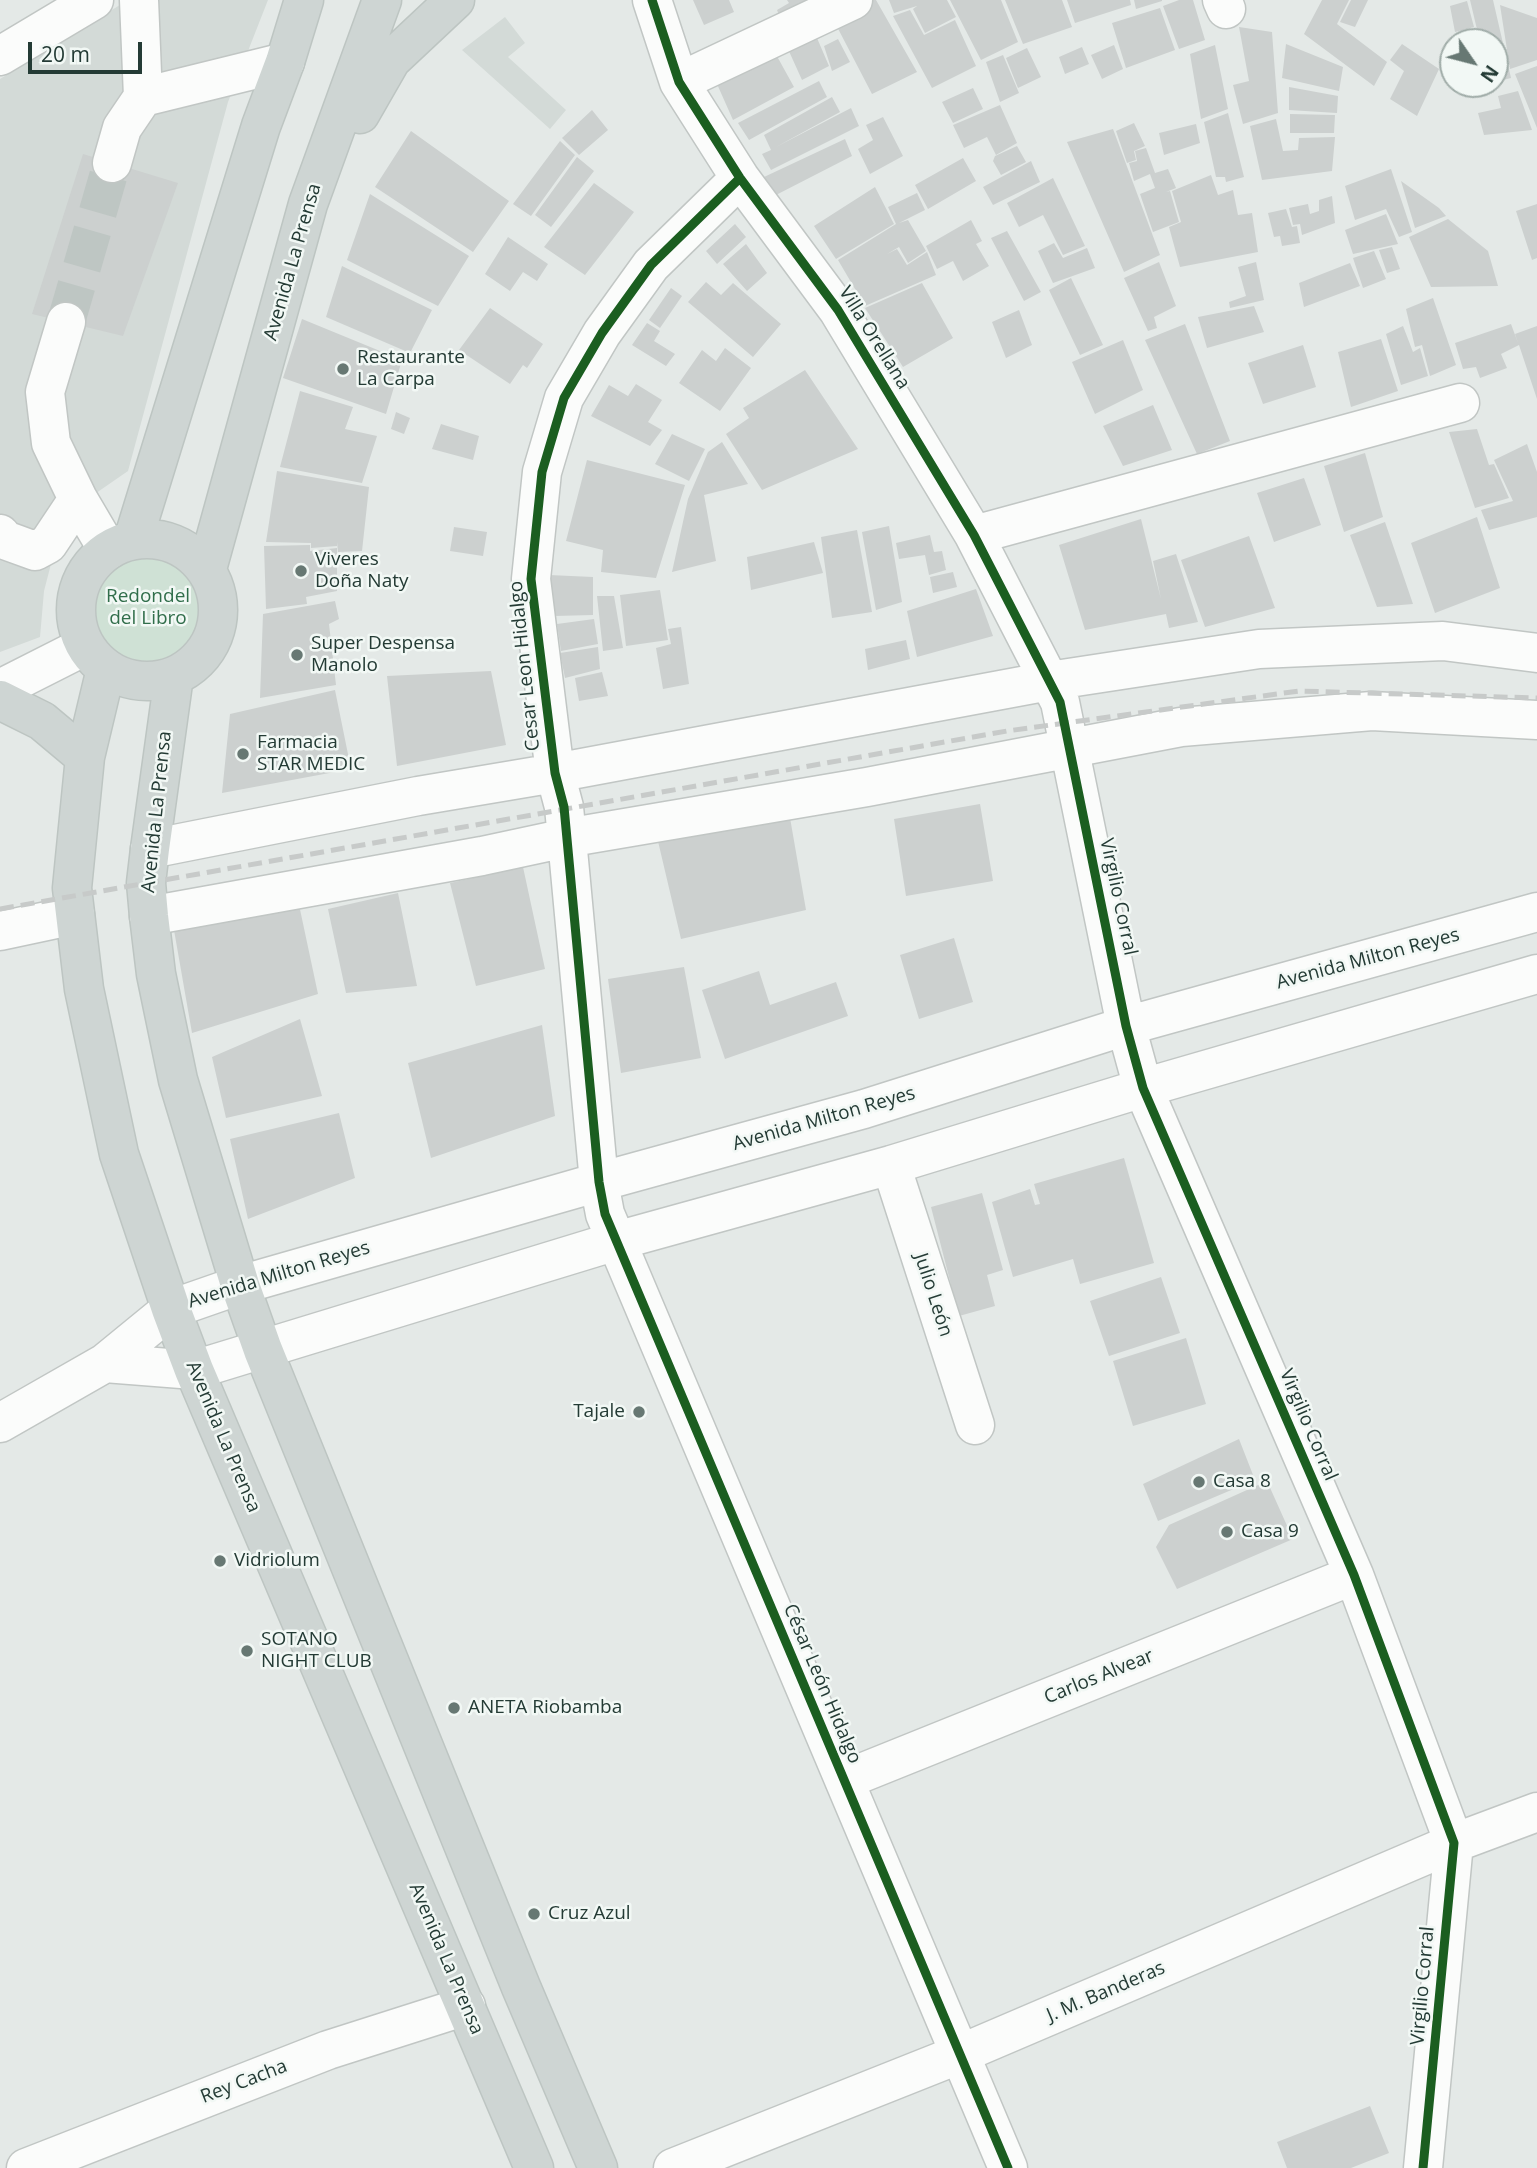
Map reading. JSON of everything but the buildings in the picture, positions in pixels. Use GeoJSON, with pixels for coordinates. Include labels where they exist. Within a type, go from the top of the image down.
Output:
{"type":"FeatureCollection","features":[{"type":"Feature","properties":{"kind":"main road"},"geometry":{"type":"LineString","coordinates":[[120,545],[304,0]]}},
{"type":"Feature","properties":{"kind":"main road","name":"Avenida La Prensa"},"geometry":{"type":"LineString","coordinates":[[207,569],[308,204],[382,0]]}},
{"type":"Feature","properties":{"kind":"main road"},"geometry":{"type":"LineString","coordinates":[[308,204],[391,60],[455,0]]}},
{"type":"Feature","properties":{"kind":"main road"},"geometry":{"type":"LineString","coordinates":[[161,540],[187,550],[207,569],[218,599],[216,631],[200,658],[174,676],[151,681],[128,679],[96,658],[76,621],[78,594],[89,569],[120,545],[161,540]]}},
{"type":"Feature","properties":{"kind":"main road","name":"Avenida La Prensa"},"geometry":{"type":"LineString","coordinates":[[96,658],[72,888],[84,989],[119,1154],[194,1370],[534,2168]]}},
{"type":"Feature","properties":{"kind":"main road","name":"Avenida La Prensa"},"geometry":{"type":"LineString","coordinates":[[174,676],[146,883],[156,974],[178,1080],[240,1285],[263,1350],[516,1974],[598,2168]]}},
{"type":"Feature","properties":{"kind":"main road"},"geometry":{"type":"LineString","coordinates":[[0,700],[42,721],[85,757]]}},
{"type":"Feature","properties":{"kind":"street"},"geometry":{"type":"LineString","coordinates":[[0,56],[94,0]]}},
{"type":"Feature","properties":{"kind":"street"},"geometry":{"type":"LineString","coordinates":[[113,163],[122,128],[143,97],[139,0]]}},
{"type":"Feature","properties":{"kind":"street","name":"Villa Orellana"},"geometry":{"type":"LineString","coordinates":[[652,0],[679,82],[740,178],[838,310],[974,535],[1054,692]]}},
{"type":"Feature","properties":{"kind":"street"},"geometry":{"type":"LineString","coordinates":[[679,82],[853,0]]}},
{"type":"Feature","properties":{"kind":"street"},"geometry":{"type":"LineString","coordinates":[[143,97],[285,62]]}},
{"type":"Feature","properties":{"kind":"street","name":"Cesar Leon Hidalgo"},"geometry":{"type":"LineString","coordinates":[[607,1212],[564,807],[555,773],[531,579],[542,472],[564,398],[602,332],[651,265],[740,178]]}},
{"type":"Feature","properties":{"kind":"street"},"geometry":{"type":"LineString","coordinates":[[66,322],[45,392],[51,443],[78,499],[120,545]]}},
{"type":"Feature","properties":{"kind":"street"},"geometry":{"type":"LineString","coordinates":[[974,535],[1460,403]]}},
{"type":"Feature","properties":{"kind":"street"},"geometry":{"type":"LineString","coordinates":[[0,534],[5,540],[35,551],[48,544],[78,499]]}},
{"type":"Feature","properties":{"kind":"street"},"geometry":{"type":"LineString","coordinates":[[149,849],[418,796],[1054,692],[1259,649],[1443,641],[1537,653]]}},
{"type":"Feature","properties":{"kind":"street"},"geometry":{"type":"LineString","coordinates":[[0,689],[96,658]]}},
{"type":"Feature","properties":{"kind":"street","name":"Virgilio Corral"},"geometry":{"type":"LineString","coordinates":[[1054,692],[1069,748],[1126,1026],[1143,1088],[1354,1575],[1454,1843],[1423,2168]]}},
{"type":"Feature","properties":{"kind":"street"},"geometry":{"type":"LineString","coordinates":[[149,916],[482,856],[566,838],[867,787],[1181,727],[1372,710],[1537,720]]}},
{"type":"Feature","properties":{"kind":"street","name":"Avenida Milton Reyes"},"geometry":{"type":"LineString","coordinates":[[105,1363],[194,1370],[263,1350],[864,1109],[1126,1026],[1537,912]]}},
{"type":"Feature","properties":{"kind":"street"},"geometry":{"type":"LineString","coordinates":[[0,931],[75,915]]}},
{"type":"Feature","properties":{"kind":"street","name":"Avenida Milton Reyes"},"geometry":{"type":"LineString","coordinates":[[105,1363],[171,1309],[240,1285],[607,1212],[891,1165],[1143,1088],[1537,974]]}},
{"type":"Feature","properties":{"kind":"street","name":"Julio León"},"geometry":{"type":"LineString","coordinates":[[891,1165],[975,1425]]}},
{"type":"Feature","properties":{"kind":"street","name":"César León Hidalgo"},"geometry":{"type":"LineString","coordinates":[[607,1212],[1008,2168]]}},
{"type":"Feature","properties":{"kind":"street"},"geometry":{"type":"LineString","coordinates":[[0,1423],[105,1363]]}},
{"type":"Feature","properties":{"kind":"street","name":"Carlos Alvear"},"geometry":{"type":"LineString","coordinates":[[844,1780],[1354,1575]]}},
{"type":"Feature","properties":{"kind":"street","name":"J. M. Banderas"},"geometry":{"type":"LineString","coordinates":[[673,2168],[960,2054],[1454,1843],[1537,1812]]}},
{"type":"Feature","properties":{"kind":"street","name":"Rey Cacha"},"geometry":{"type":"LineString","coordinates":[[26,2168],[328,2050],[466,2006]]}},
{"type":"Feature","properties":{"kind":"shaded area"},"geometry":{"type":"Polygon","coordinates":[[[128,0],[268,0],[228,102],[128,471],[86,500],[58,537],[44,591],[40,637],[0,652],[0,79],[128,0]]]}},
{"type":"Feature","properties":{"kind":"shaded area"},"geometry":{"type":"Polygon","coordinates":[[[505,17],[525,43],[508,57],[566,110],[550,129],[462,50],[505,17]]]}},
{"type":"Feature","properties":{"kind":"green space","name":"Redondel del Libro"},"geometry":{"type":"Polygon","coordinates":[[[148,548],[171,553],[190,566],[203,585],[208,608],[203,631],[190,650],[171,663],[148,668],[125,663],[106,650],[93,631],[88,608],[93,585],[106,566],[125,553],[148,548]]]}},
{"type":"Feature","properties":{"kind":"tunnel"},"geometry":{"type":"LineString","coordinates":[[66,322],[112,163]]}},
{"type":"Feature","properties":{"kind":"railway"},"geometry":{"type":"LineString","coordinates":[[0,909],[1007,731],[1299,691],[1537,698]]}},
{"type":"Feature","properties":{"kind":"cycle path"},"geometry":{"type":"LineString","coordinates":[[652,0],[679,82],[740,178],[838,310],[974,535],[1060,702],[1126,1026],[1143,1088],[1354,1575],[1454,1843],[1423,2168]]}},
{"type":"Feature","properties":{"kind":"cycle path"},"geometry":{"type":"LineString","coordinates":[[740,178],[651,265],[602,333],[564,398],[542,472],[531,579],[555,773],[564,807],[599,1182],[605,1214],[1008,2168]]}},
{"type":"Feature","properties":{"kind":"place","name":"Restaurante La Carpa"},"geometry":{"type":"Point","coordinates":[343,369]}},
{"type":"Feature","properties":{"kind":"place","name":"Viveres Doña Naty"},"geometry":{"type":"Point","coordinates":[301,571]}},
{"type":"Feature","properties":{"kind":"place","name":"Super Despensa Manolo"},"geometry":{"type":"Point","coordinates":[297,655]}},
{"type":"Feature","properties":{"kind":"place","name":"Farmacia STAR MEDIC"},"geometry":{"type":"Point","coordinates":[243,754]}},
{"type":"Feature","properties":{"kind":"place","name":"Tajale"},"geometry":{"type":"Point","coordinates":[639,1412]}},
{"type":"Feature","properties":{"kind":"place","name":"Casa 8"},"geometry":{"type":"Point","coordinates":[1199,1482]}},
{"type":"Feature","properties":{"kind":"place","name":"Casa 9"},"geometry":{"type":"Point","coordinates":[1227,1532]}},
{"type":"Feature","properties":{"kind":"place","name":"Vidriolum"},"geometry":{"type":"Point","coordinates":[220,1561]}},
{"type":"Feature","properties":{"kind":"place","name":"SOTANO NIGHT CLUB"},"geometry":{"type":"Point","coordinates":[247,1651]}},
{"type":"Feature","properties":{"kind":"place","name":"ANETA Riobamba"},"geometry":{"type":"Point","coordinates":[454,1708]}},
{"type":"Feature","properties":{"kind":"place","name":"Cruz Azul"},"geometry":{"type":"Point","coordinates":[534,1914]}}]}
